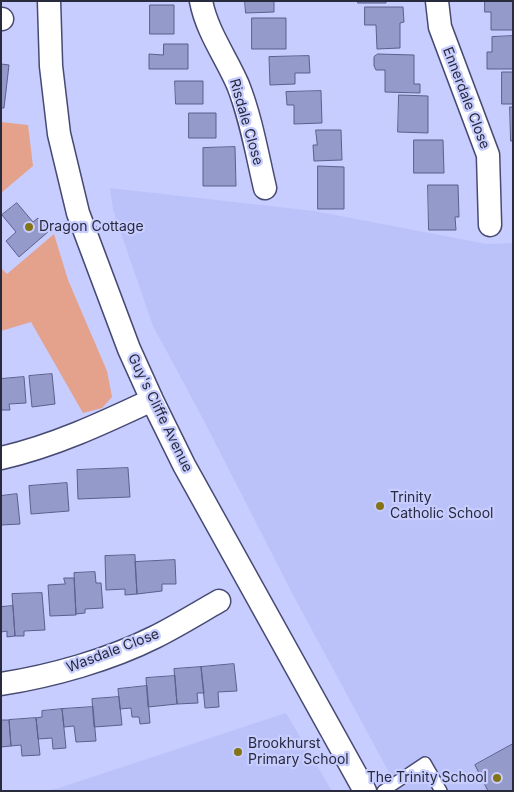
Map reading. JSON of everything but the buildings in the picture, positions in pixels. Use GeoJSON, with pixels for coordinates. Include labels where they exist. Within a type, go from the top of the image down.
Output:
{"type":"FeatureCollection","features":[{"type":"Feature","properties":{"kind":"street","name":"Guy's Cliffe Avenue"},"geometry":{"type":"LineString","coordinates":[[49,1],[51,66],[59,134],[78,213],[126,340],[152,400],[184,465],[365,791]]}},
{"type":"Feature","properties":{"kind":"street","name":"Risdale Close"},"geometry":{"type":"LineString","coordinates":[[201,1],[211,33],[238,87],[250,123],[265,188]]}},
{"type":"Feature","properties":{"kind":"street","name":"Ennerdale Close"},"geometry":{"type":"LineString","coordinates":[[437,1],[440,27],[488,156],[490,225]]}},
{"type":"Feature","properties":{"kind":"street"},"geometry":{"type":"LineString","coordinates":[[1,458],[67,438],[102,424],[152,400]]}},
{"type":"Feature","properties":{"kind":"street","name":"Wasdale Close"},"geometry":{"type":"LineString","coordinates":[[1,684],[22,681],[73,668],[115,653],[155,637],[219,601]]}},
{"type":"Feature","properties":{"kind":"lane"},"geometry":{"type":"LineString","coordinates":[[383,791],[425,763],[441,791]]}},
{"type":"Feature","properties":{"kind":"shaded area"},"geometry":{"type":"Polygon","coordinates":[[[1,122],[28,125],[33,166],[1,193],[1,122]]]}},
{"type":"Feature","properties":{"kind":"shaded area","name":"Trinity Catholic School"},"geometry":{"type":"Polygon","coordinates":[[[110,188],[314,211],[487,244],[513,243],[513,791],[399,791],[292,593],[153,326],[113,210],[110,188]]]}},
{"type":"Feature","properties":{"kind":"shaded area"},"geometry":{"type":"Polygon","coordinates":[[[54,234],[68,280],[107,371],[112,397],[102,408],[83,413],[31,322],[1,331],[1,268],[7,274],[54,234]]]}},
{"type":"Feature","properties":{"kind":"shaded area","name":"Brookhurst Primary School"},"geometry":{"type":"Polygon","coordinates":[[[286,713],[332,791],[44,791],[59,788],[286,713]]]}},
{"type":"Feature","properties":{"kind":"place","name":"Dragon Cottage"},"geometry":{"type":"Point","coordinates":[29,227]}},
{"type":"Feature","properties":{"kind":"place","name":"Trinity Catholic School"},"geometry":{"type":"Point","coordinates":[380,506]}},
{"type":"Feature","properties":{"kind":"place","name":"Brookhurst Primary School"},"geometry":{"type":"Point","coordinates":[238,752]}},
{"type":"Feature","properties":{"kind":"place","name":"The Trinity School"},"geometry":{"type":"Point","coordinates":[497,778]}}]}
